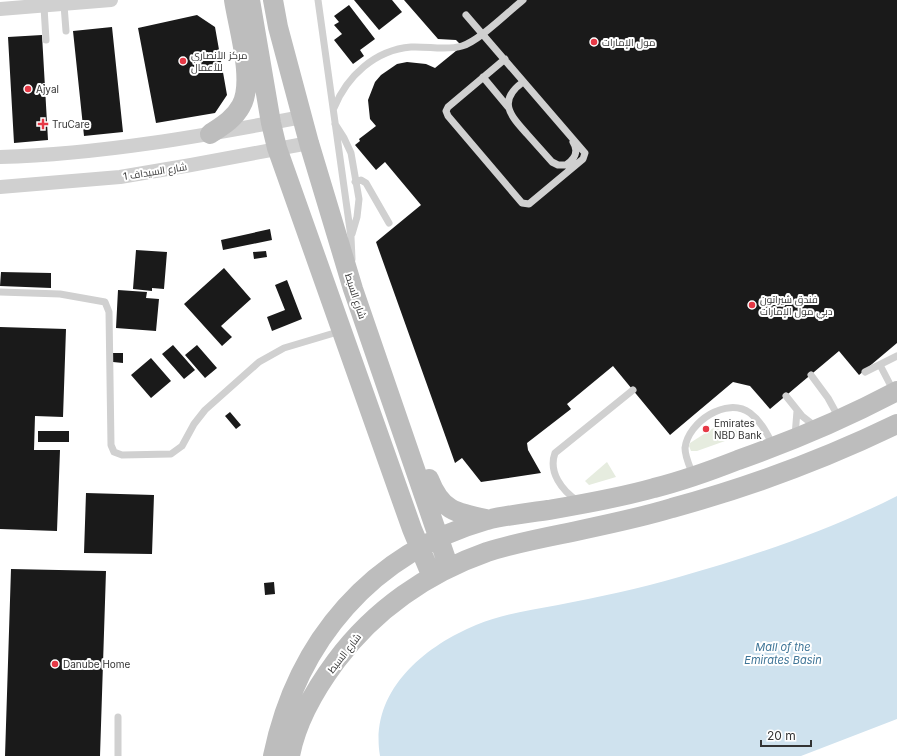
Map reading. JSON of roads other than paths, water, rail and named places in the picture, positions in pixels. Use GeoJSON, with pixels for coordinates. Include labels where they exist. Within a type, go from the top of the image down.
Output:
{"type":"FeatureCollection","features":[{"type":"Feature","properties":{"kind":"street"},"geometry":{"type":"LineString","coordinates":[[0,9],[44,7],[111,0]]}},
{"type":"Feature","properties":{"kind":"street","name":"شارع السبط"},"geometry":{"type":"LineString","coordinates":[[277,2],[278,27],[309,143],[353,289],[449,568],[398,599],[379,614],[344,651],[315,694],[294,740],[290,756]]}},
{"type":"Feature","properties":{"kind":"street"},"geometry":{"type":"LineString","coordinates":[[237,3],[277,148],[419,548],[432,577]]}},
{"type":"Feature","properties":{"kind":"street"},"geometry":{"type":"LineString","coordinates":[[210,134],[237,113],[247,92],[247,78],[237,3]]}},
{"type":"Feature","properties":{"kind":"street"},"geometry":{"type":"LineString","coordinates":[[0,157],[95,151],[210,134],[302,117]]}},
{"type":"Feature","properties":{"kind":"street","name":"شارع السيداف 1"},"geometry":{"type":"LineString","coordinates":[[0,187],[120,177],[191,166],[277,148],[309,143]]}},
{"type":"Feature","properties":{"kind":"street"},"geometry":{"type":"LineString","coordinates":[[273,756],[290,698],[299,676],[322,636],[351,600],[367,584],[385,570],[419,548],[454,531],[488,520],[583,504],[656,488],[693,477],[818,429],[839,420],[895,391]]}},
{"type":"Feature","properties":{"kind":"street"},"geometry":{"type":"LineString","coordinates":[[449,568],[488,552],[512,545],[615,523],[725,493],[831,454],[897,424]]}},
{"type":"Feature","properties":{"kind":"street"},"geometry":{"type":"LineString","coordinates":[[405,440],[412,445],[421,458],[432,487],[442,503],[460,514],[488,520]]}},
{"type":"Feature","properties":{"kind":"lane"},"geometry":{"type":"LineString","coordinates":[[318,0],[330,76],[335,124],[351,236],[353,289]]}},
{"type":"Feature","properties":{"kind":"lane"},"geometry":{"type":"LineString","coordinates":[[334,110],[339,96],[357,72],[382,56],[396,50],[411,47],[450,48],[468,42],[481,34],[523,0]]}},
{"type":"Feature","properties":{"kind":"lane"},"geometry":{"type":"LineString","coordinates":[[64,5],[66,31]]}},
{"type":"Feature","properties":{"kind":"lane"},"geometry":{"type":"LineString","coordinates":[[44,7],[46,40]]}},
{"type":"Feature","properties":{"kind":"lane"},"geometry":{"type":"LineString","coordinates":[[481,34],[504,60],[585,152],[583,159],[531,203],[524,204],[446,114],[447,109],[504,60]]}},
{"type":"Feature","properties":{"kind":"lane"},"geometry":{"type":"LineString","coordinates":[[504,60],[575,144],[576,154],[574,158],[566,165],[558,165]]}},
{"type":"Feature","properties":{"kind":"lane"},"geometry":{"type":"LineString","coordinates":[[483,77],[566,174]]}},
{"type":"Feature","properties":{"kind":"lane"},"geometry":{"type":"LineString","coordinates":[[508,106],[508,101],[512,91],[523,82]]}},
{"type":"Feature","properties":{"kind":"lane"},"geometry":{"type":"LineString","coordinates":[[335,124],[348,145],[359,204],[351,236]]}},
{"type":"Feature","properties":{"kind":"lane"},"geometry":{"type":"LineString","coordinates":[[355,182],[361,180],[366,183],[389,223]]}},
{"type":"Feature","properties":{"kind":"lane"},"geometry":{"type":"LineString","coordinates":[[0,294],[60,294],[105,302],[109,312],[111,445],[114,452],[122,455],[171,454],[182,446],[194,424],[205,410],[259,362],[284,348],[341,331]]}},
{"type":"Feature","properties":{"kind":"lane"},"geometry":{"type":"LineString","coordinates":[[865,372],[897,356]]}},
{"type":"Feature","properties":{"kind":"lane"},"geometry":{"type":"LineString","coordinates":[[880,365],[895,391]]}},
{"type":"Feature","properties":{"kind":"lane"},"geometry":{"type":"LineString","coordinates":[[811,375],[828,398],[839,420]]}},
{"type":"Feature","properties":{"kind":"lane"},"geometry":{"type":"LineString","coordinates":[[583,504],[568,492],[556,477],[552,461],[555,453],[632,390]]}},
{"type":"Feature","properties":{"kind":"lane"},"geometry":{"type":"LineString","coordinates":[[786,396],[797,411],[818,429]]}},
{"type":"Feature","properties":{"kind":"lane"},"geometry":{"type":"LineString","coordinates":[[693,477],[686,454],[688,438],[693,429],[705,417],[721,410],[737,408],[749,412],[758,419],[774,447]]}},
{"type":"Feature","properties":{"kind":"lane"},"geometry":{"type":"LineString","coordinates":[[794,439],[797,424],[797,411]]}},
{"type":"Feature","properties":{"kind":"lane"},"geometry":{"type":"LineString","coordinates":[[118,717],[118,756]]}},
{"type":"Feature","properties":{"kind":"water","name":"Mall of the Emirates Basin"},"geometry":{"type":"Polygon","coordinates":[[[897,496],[897,719],[801,756],[380,756],[379,733],[383,712],[392,692],[404,675],[419,659],[456,634],[486,621],[506,615],[634,589],[735,560],[790,542],[871,509],[897,496]]]}},
{"type":"Feature","properties":{"kind":"place","name":"مول الإمارات"},"geometry":{"type":"Point","coordinates":[594,42]}},
{"type":"Feature","properties":{"kind":"place","name":"مركز الأنصاري للأعمال"},"geometry":{"type":"Point","coordinates":[183,61]}},
{"type":"Feature","properties":{"kind":"place","name":"Ajyal"},"geometry":{"type":"Point","coordinates":[28,89]}},
{"type":"Feature","properties":{"kind":"place","name":"TruCare"},"geometry":{"type":"Point","coordinates":[43,124]}},
{"type":"Feature","properties":{"kind":"place","name":"فندق شيراتون دبي مول الإمارات"},"geometry":{"type":"Point","coordinates":[752,305]}},
{"type":"Feature","properties":{"kind":"place","name":"Emirates NBD Bank"},"geometry":{"type":"Point","coordinates":[706,429]}},
{"type":"Feature","properties":{"kind":"place","name":"Danube Home"},"geometry":{"type":"Point","coordinates":[55,664]}}]}
